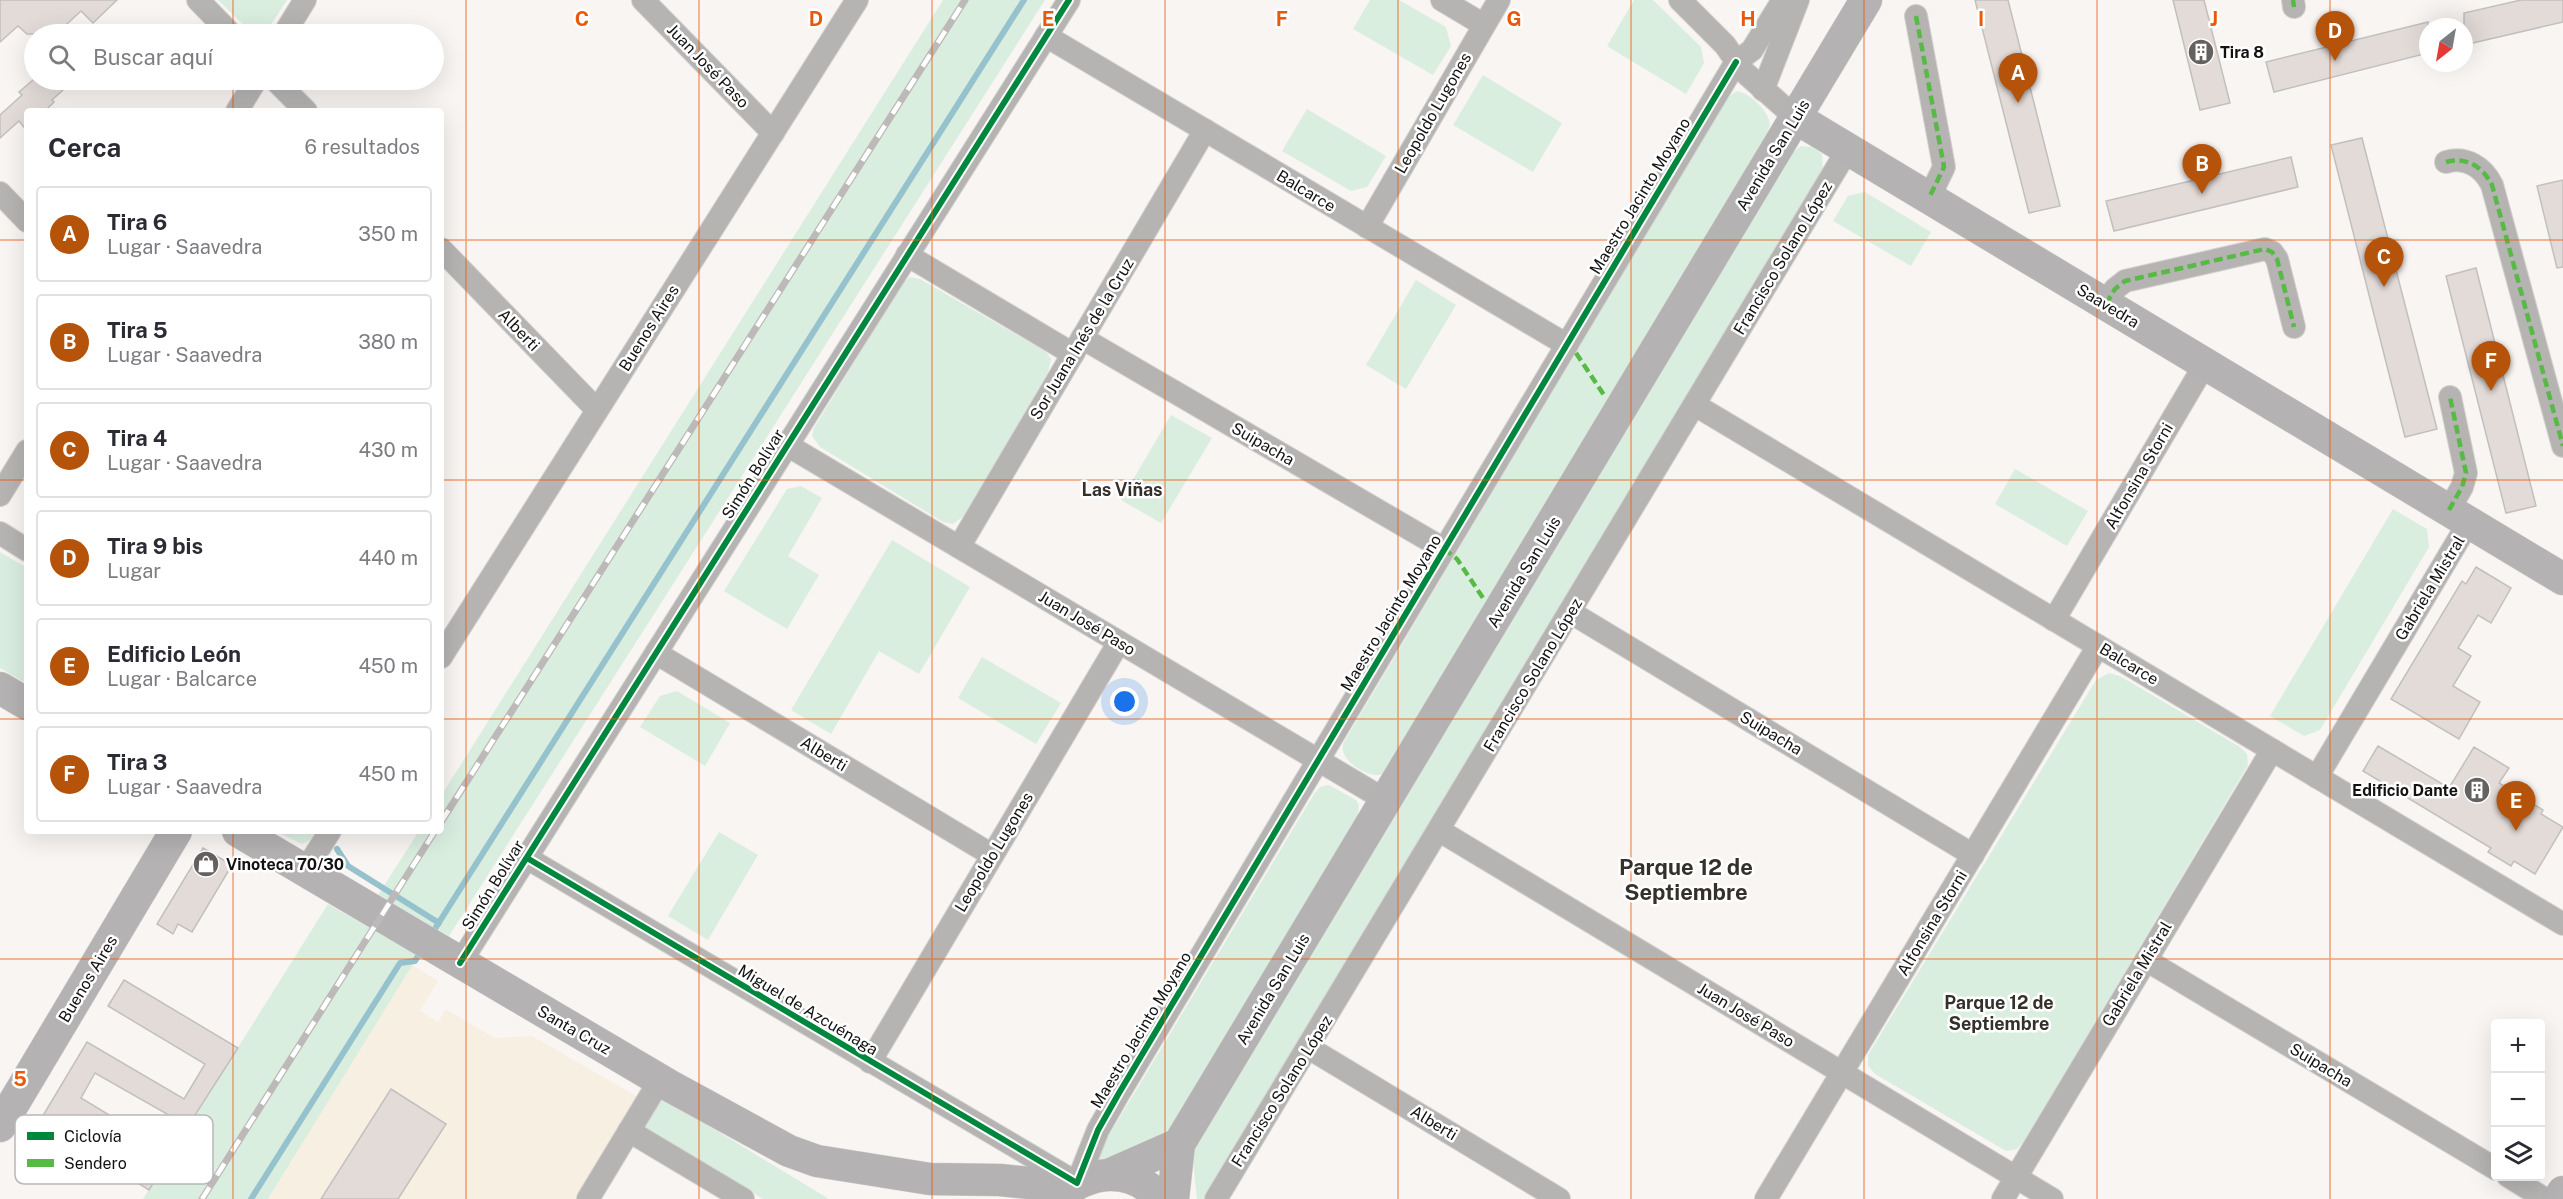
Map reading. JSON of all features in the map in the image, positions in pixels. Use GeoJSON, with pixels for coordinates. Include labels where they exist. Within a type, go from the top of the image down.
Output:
{"type":"FeatureCollection","features":[{"type":"Feature","properties":{"kind":"main road","name":"Avenida San Luis"},"geometry":{"type":"LineString","coordinates":[[1173,1199],[1179,1143],[1387,801],[1866,0]]}},
{"type":"Feature","properties":{"kind":"main road","name":"Saavedra"},"geometry":{"type":"LineString","coordinates":[[1796,118],[2563,579]]}},
{"type":"Feature","properties":{"kind":"main road"},"geometry":{"type":"LineString","coordinates":[[0,688],[24,702]]}},
{"type":"Feature","properties":{"kind":"main road","name":"Buenos Aires"},"geometry":{"type":"LineString","coordinates":[[0,1126],[174,834]]}},
{"type":"Feature","properties":{"kind":"main road","name":"Santa Cruz"},"geometry":{"type":"LineString","coordinates":[[243,834],[660,1080],[789,1151],[817,1161],[930,1179],[1000,1180],[1068,1190]]}},
{"type":"Feature","properties":{"kind":"main road"},"geometry":{"type":"LineString","coordinates":[[1068,1190],[1089,1177],[1111,1174],[1179,1143]]}},
{"type":"Feature","properties":{"kind":"main road"},"geometry":{"type":"LineString","coordinates":[[1111,1174],[1133,1179],[1153,1191],[1159,1199]]}},
{"type":"Feature","properties":{"kind":"main road","name":"Santa Cruz"},"geometry":{"type":"LineString","coordinates":[[930,1179],[980,1199]]}},
{"type":"Feature","properties":{"kind":"main road"},"geometry":{"type":"LineString","coordinates":[[2559,1199],[2563,1192]]}},
{"type":"Feature","properties":{"kind":"street"},"geometry":{"type":"LineString","coordinates":[[198,0],[221,24]]}},
{"type":"Feature","properties":{"kind":"street"},"geometry":{"type":"LineString","coordinates":[[290,24],[305,0]]}},
{"type":"Feature","properties":{"kind":"street","name":"Juan José Paso"},"geometry":{"type":"LineString","coordinates":[[643,0],[773,133]]}},
{"type":"Feature","properties":{"kind":"street","name":"Buenos Aires"},"geometry":{"type":"LineString","coordinates":[[444,648],[857,0]]}},
{"type":"Feature","properties":{"kind":"street","name":"Simón Bolívar"},"geometry":{"type":"LineString","coordinates":[[460,963],[1069,0]]}},
{"type":"Feature","properties":{"kind":"street"},"geometry":{"type":"LineString","coordinates":[[1442,0],[1484,25]]}},
{"type":"Feature","properties":{"kind":"street","name":"Leopoldo Lugones"},"geometry":{"type":"LineString","coordinates":[[1367,226],[1499,0]]}},
{"type":"Feature","properties":{"kind":"street","name":"Saavedra"},"geometry":{"type":"LineString","coordinates":[[1680,0],[1725,45],[1736,62],[1763,90],[1796,118]]}},
{"type":"Feature","properties":{"kind":"street"},"geometry":{"type":"LineString","coordinates":[[1736,62],[1752,50],[1784,0]]}},
{"type":"Feature","properties":{"kind":"street"},"geometry":{"type":"LineString","coordinates":[[1763,90],[1798,0]]}},
{"type":"Feature","properties":{"kind":"street"},"geometry":{"type":"LineString","coordinates":[[1916,16],[1944,167],[1929,198]]}},
{"type":"Feature","properties":{"kind":"street","name":"Balcarce"},"geometry":{"type":"LineString","coordinates":[[1046,36],[1567,345]]}},
{"type":"Feature","properties":{"kind":"street","name":"Maestro Jacinto Moyano"},"geometry":{"type":"LineString","coordinates":[[1068,1190],[1119,1093],[1736,62]]}},
{"type":"Feature","properties":{"kind":"street"},"geometry":{"type":"LineString","coordinates":[[239,108],[250,90]]}},
{"type":"Feature","properties":{"kind":"street"},"geometry":{"type":"LineString","coordinates":[[285,90],[303,108]]}},
{"type":"Feature","properties":{"kind":"street","name":"Sor Juana Inés de la Cruz"},"geometry":{"type":"LineString","coordinates":[[959,547],[1205,130]]}},
{"type":"Feature","properties":{"kind":"street","name":"Francisco Solano López"},"geometry":{"type":"LineString","coordinates":[[1216,1199],[1440,831],[1848,149]]}},
{"type":"Feature","properties":{"kind":"street"},"geometry":{"type":"LineString","coordinates":[[2446,162],[2460,160],[2473,164],[2484,172],[2492,185],[2563,446]]}},
{"type":"Feature","properties":{"kind":"street"},"geometry":{"type":"LineString","coordinates":[[0,193],[24,217]]}},
{"type":"Feature","properties":{"kind":"street"},"geometry":{"type":"LineString","coordinates":[[2106,304],[2115,289],[2126,281],[2265,249],[2272,252],[2277,259],[2294,327]]}},
{"type":"Feature","properties":{"kind":"street","name":"Alberti"},"geometry":{"type":"LineString","coordinates":[[444,252],[597,410]]}},
{"type":"Feature","properties":{"kind":"street","name":"Suipacha"},"geometry":{"type":"LineString","coordinates":[[907,255],[1078,346],[1444,549]]}},
{"type":"Feature","properties":{"kind":"street","name":"Alfonsina Storni"},"geometry":{"type":"LineString","coordinates":[[2054,620],[2205,364]]}},
{"type":"Feature","properties":{"kind":"street","name":"Gabriela Mistral"},"geometry":{"type":"LineString","coordinates":[[2317,777],[2459,516],[2466,473],[2450,397]]}},
{"type":"Feature","properties":{"kind":"street","name":"Balcarce"},"geometry":{"type":"LineString","coordinates":[[1695,405],[2563,924]]}},
{"type":"Feature","properties":{"kind":"street","name":"Juan José Paso"},"geometry":{"type":"LineString","coordinates":[[787,445],[1387,801]]}},
{"type":"Feature","properties":{"kind":"street"},"geometry":{"type":"LineString","coordinates":[[0,495],[24,456]]}},
{"type":"Feature","properties":{"kind":"street"},"geometry":{"type":"LineString","coordinates":[[0,533],[24,548]]}},
{"type":"Feature","properties":{"kind":"street","name":"Suipacha"},"geometry":{"type":"LineString","coordinates":[[1570,612],[1972,855]]}},
{"type":"Feature","properties":{"kind":"street","name":"Leopoldo Lugones"},"geometry":{"type":"LineString","coordinates":[[870,1062],[1119,642]]}},
{"type":"Feature","properties":{"kind":"street","name":"Alfonsina Storni"},"geometry":{"type":"LineString","coordinates":[[1766,1199],[2098,646]]}},
{"type":"Feature","properties":{"kind":"street","name":"Alberti"},"geometry":{"type":"LineString","coordinates":[[656,653],[992,855]]}},
{"type":"Feature","properties":{"kind":"street","name":"Gabriela Mistral"},"geometry":{"type":"LineString","coordinates":[[2003,1199],[2272,750]]}},
{"type":"Feature","properties":{"kind":"street","name":"Juan José Paso"},"geometry":{"type":"LineString","coordinates":[[1440,831],[2052,1199]]}},
{"type":"Feature","properties":{"kind":"street"},"geometry":{"type":"LineString","coordinates":[[305,871],[328,834]]}},
{"type":"Feature","properties":{"kind":"street","name":"Miguel de Azcuénaga"},"geometry":{"type":"LineString","coordinates":[[527,858],[870,1062],[1068,1190]]}},
{"type":"Feature","properties":{"kind":"street","name":"Suipacha"},"geometry":{"type":"LineString","coordinates":[[2146,960],[2491,1166]]}},
{"type":"Feature","properties":{"kind":"street","name":"Alberti"},"geometry":{"type":"LineString","coordinates":[[1309,1048],[1559,1199]]}},
{"type":"Feature","properties":{"kind":"street"},"geometry":{"type":"LineString","coordinates":[[588,1199],[660,1080]]}},
{"type":"Feature","properties":{"kind":"street"},"geometry":{"type":"LineString","coordinates":[[629,1131],[743,1199]]}},
{"type":"Feature","properties":{"kind":"street"},"geometry":{"type":"LineString","coordinates":[[2516,1181],[2545,1199]]}},
{"type":"Feature","properties":{"kind":"shaded area"},"geometry":{"type":"Polygon","coordinates":[[[412,965],[438,981],[420,1011],[438,1022],[445,1009],[495,1038],[532,1036],[638,1097],[577,1199],[268,1199],[412,965]]]}},
{"type":"Feature","properties":{"kind":"green space"},"geometry":{"type":"Polygon","coordinates":[[[218,0],[287,0],[271,24],[243,24],[218,0]]]}},
{"type":"Feature","properties":{"kind":"green space"},"geometry":{"type":"Polygon","coordinates":[[[943,0],[1045,0],[449,936],[378,895],[417,834],[444,834],[444,791],[943,0]]]}},
{"type":"Feature","properties":{"kind":"green space"},"geometry":{"type":"Polygon","coordinates":[[[1370,0],[1399,0],[1446,27],[1451,46],[1433,75],[1353,29],[1370,0]]]}},
{"type":"Feature","properties":{"kind":"green space"},"geometry":{"type":"Polygon","coordinates":[[[1634,0],[1653,0],[1701,47],[1704,63],[1686,94],[1607,46],[1634,0]]]}},
{"type":"Feature","properties":{"kind":"green space"},"geometry":{"type":"Polygon","coordinates":[[[1483,75],[1562,123],[1533,172],[1453,125],[1483,75]]]}},
{"type":"Feature","properties":{"kind":"green space"},"geometry":{"type":"Polygon","coordinates":[[[1737,91],[1748,95],[1763,109],[1770,125],[1767,133],[1389,768],[1378,775],[1358,769],[1347,759],[1343,748],[1344,742],[1728,97],[1737,91]]]}},
{"type":"Feature","properties":{"kind":"green space"},"geometry":{"type":"Polygon","coordinates":[[[1307,109],[1386,156],[1367,187],[1351,191],[1282,151],[1307,109]]]}},
{"type":"Feature","properties":{"kind":"green space"},"geometry":{"type":"Polygon","coordinates":[[[1801,146],[1812,147],[1822,154],[1823,171],[1206,1199],[1197,1199],[1192,1153],[1792,153],[1801,146]]]}},
{"type":"Feature","properties":{"kind":"green space"},"geometry":{"type":"Polygon","coordinates":[[[1865,192],[1931,232],[1911,266],[1833,221],[1848,196],[1865,192]]]}},
{"type":"Feature","properties":{"kind":"green space"},"geometry":{"type":"Polygon","coordinates":[[[910,277],[920,279],[1046,352],[1051,359],[1048,372],[965,515],[953,524],[943,522],[820,447],[812,436],[814,428],[903,283],[910,277]]]}},
{"type":"Feature","properties":{"kind":"green space"},"geometry":{"type":"Polygon","coordinates":[[[1416,280],[1456,305],[1406,389],[1366,365],[1416,280]]]}},
{"type":"Feature","properties":{"kind":"green space"},"geometry":{"type":"Polygon","coordinates":[[[1171,415],[1212,438],[1161,523],[1121,500],[1171,415]]]}},
{"type":"Feature","properties":{"kind":"green space"},"geometry":{"type":"Polygon","coordinates":[[[2015,469],[2088,511],[2067,546],[1995,504],[2015,469]]]}},
{"type":"Feature","properties":{"kind":"green space"},"geometry":{"type":"Polygon","coordinates":[[[801,486],[822,498],[788,556],[819,575],[787,629],[724,591],[787,489],[801,486]]]}},
{"type":"Feature","properties":{"kind":"green space"},"geometry":{"type":"Polygon","coordinates":[[[2393,509],[2427,529],[2429,547],[2320,730],[2304,736],[2270,716],[2393,509]]]}},
{"type":"Feature","properties":{"kind":"green space"},"geometry":{"type":"Polygon","coordinates":[[[892,540],[970,587],[919,674],[879,651],[831,734],[791,710],[892,540]]]}},
{"type":"Feature","properties":{"kind":"green space"},"geometry":{"type":"Polygon","coordinates":[[[0,552],[24,566],[24,682],[0,668],[0,552]]]}},
{"type":"Feature","properties":{"kind":"green space"},"geometry":{"type":"Polygon","coordinates":[[[982,657],[1061,703],[1036,744],[958,698],[982,657]]]}},
{"type":"Feature","properties":{"kind":"green space"},"geometry":{"type":"Polygon","coordinates":[[[2109,673],[2120,676],[2240,747],[2247,754],[2248,765],[2025,1140],[2017,1149],[2006,1151],[1875,1074],[1868,1066],[1868,1055],[2096,680],[2109,673]]]}},
{"type":"Feature","properties":{"kind":"green space"},"geometry":{"type":"Polygon","coordinates":[[[677,691],[730,723],[705,766],[640,727],[660,696],[677,691]]]}},
{"type":"Feature","properties":{"kind":"green space"},"geometry":{"type":"Polygon","coordinates":[[[1329,785],[1356,800],[1359,805],[1358,815],[1167,1140],[1093,1162],[1314,794],[1320,787],[1329,785]]]}},
{"type":"Feature","properties":{"kind":"green space"},"geometry":{"type":"Polygon","coordinates":[[[719,832],[758,855],[708,940],[668,916],[719,832]]]}},
{"type":"Feature","properties":{"kind":"green space"},"geometry":{"type":"Polygon","coordinates":[[[281,834],[314,834],[310,840],[302,844],[281,834]]]}},
{"type":"Feature","properties":{"kind":"green space"},"geometry":{"type":"Polygon","coordinates":[[[328,904],[418,956],[268,1199],[143,1199],[152,1184],[213,1184],[213,1115],[196,1115],[328,904]]]}},
{"type":"Feature","properties":{"kind":"green space"},"geometry":{"type":"Polygon","coordinates":[[[645,1087],[829,1199],[763,1199],[626,1117],[645,1087]]]}},
{"type":"Feature","properties":{"kind":"building"},"geometry":{"type":"Polygon","coordinates":[[[0,0],[117,0],[93,23],[81,11],[67,24],[24,24],[24,31],[18,26],[0,42],[0,0]]]}},
{"type":"Feature","properties":{"kind":"building"},"geometry":{"type":"Polygon","coordinates":[[[1975,0],[2008,0],[2060,206],[2029,213],[1975,0]]]}},
{"type":"Feature","properties":{"kind":"building","name":"Tira 8"},"geometry":{"type":"Polygon","coordinates":[[[2173,0],[2204,0],[2230,103],[2200,110],[2173,0]]]}},
{"type":"Feature","properties":{"kind":"building"},"geometry":{"type":"Polygon","coordinates":[[[2521,0],[2563,0],[2563,22],[2473,43],[2473,18],[2464,18],[2464,13],[2521,0]]]}},
{"type":"Feature","properties":{"kind":"building"},"geometry":{"type":"Polygon","coordinates":[[[2419,24],[2419,55],[2274,92],[2266,62],[2419,24]]]}},
{"type":"Feature","properties":{"kind":"building"},"geometry":{"type":"Polygon","coordinates":[[[24,88],[24,90],[63,90],[52,100],[54,102],[48,108],[24,108],[24,127],[19,121],[0,138],[0,115],[22,95],[19,92],[24,88]]]}},
{"type":"Feature","properties":{"kind":"building"},"geometry":{"type":"Polygon","coordinates":[[[2362,138],[2437,429],[2405,437],[2331,145],[2362,138]]]}},
{"type":"Feature","properties":{"kind":"building"},"geometry":{"type":"Polygon","coordinates":[[[2291,157],[2298,187],[2114,231],[2106,201],[2291,157]]]}},
{"type":"Feature","properties":{"kind":"building"},"geometry":{"type":"Polygon","coordinates":[[[2563,180],[2563,267],[2557,268],[2537,186],[2563,180]]]}},
{"type":"Feature","properties":{"kind":"building"},"geometry":{"type":"Polygon","coordinates":[[[2476,268],[2536,506],[2506,513],[2446,276],[2476,268]]]}},
{"type":"Feature","properties":{"kind":"building"},"geometry":{"type":"Polygon","coordinates":[[[2476,567],[2511,588],[2491,623],[2478,615],[2458,648],[2471,656],[2453,686],[2480,702],[2459,739],[2391,699],[2462,581],[2466,584],[2476,567]]]}},
{"type":"Feature","properties":{"kind":"building"},"geometry":{"type":"Polygon","coordinates":[[[2378,746],[2449,788],[2474,747],[2509,768],[2499,783],[2543,810],[2541,814],[2563,827],[2535,874],[2514,861],[2511,866],[2488,852],[2491,848],[2363,771],[2378,746]]]}},
{"type":"Feature","properties":{"kind":"building"},"geometry":{"type":"Polygon","coordinates":[[[203,848],[232,865],[192,932],[178,924],[173,934],[157,924],[203,848]]]}},
{"type":"Feature","properties":{"kind":"building"},"geometry":{"type":"Polygon","coordinates":[[[124,980],[238,1048],[195,1115],[169,1115],[95,1073],[81,1098],[109,1115],[43,1115],[87,1042],[184,1099],[205,1064],[108,1006],[124,980]]]}},
{"type":"Feature","properties":{"kind":"building"},"geometry":{"type":"Polygon","coordinates":[[[391,1089],[446,1124],[398,1199],[321,1199],[391,1089]]]}},
{"type":"Feature","properties":{"kind":"building"},"geometry":{"type":"Polygon","coordinates":[[[139,1184],[153,1184],[149,1190],[139,1184]]]}},
{"type":"Feature","properties":{"kind":"waterway"},"geometry":{"type":"LineString","coordinates":[[431,935],[1024,0]]}},
{"type":"Feature","properties":{"kind":"waterway"},"geometry":{"type":"LineString","coordinates":[[337,849],[348,866],[439,923]]}},
{"type":"Feature","properties":{"kind":"waterway"},"geometry":{"type":"LineString","coordinates":[[251,1199],[400,963],[415,961],[421,951]]}},
{"type":"Feature","properties":{"kind":"railway"},"geometry":{"type":"LineString","coordinates":[[444,817],[965,0]]}},
{"type":"Feature","properties":{"kind":"railway"},"geometry":{"type":"LineString","coordinates":[[213,1182],[433,834]]}},
{"type":"Feature","properties":{"kind":"railway"},"geometry":{"type":"LineString","coordinates":[[202,1199],[211,1184]]}},
{"type":"Feature","properties":{"kind":"marked path"},"geometry":{"type":"LineString","coordinates":[[2293,0],[2294,7]]}},
{"type":"Feature","properties":{"kind":"marked path"},"geometry":{"type":"LineString","coordinates":[[1916,16],[1944,167],[1929,198]]}},
{"type":"Feature","properties":{"kind":"marked path"},"geometry":{"type":"LineString","coordinates":[[2446,162],[2460,161],[2473,164],[2484,173],[2492,185],[2563,446]]}},
{"type":"Feature","properties":{"kind":"marked path"},"geometry":{"type":"LineString","coordinates":[[2106,304],[2115,289],[2125,281],[2265,249],[2272,252],[2277,259],[2294,327]]}},
{"type":"Feature","properties":{"kind":"marked path"},"geometry":{"type":"LineString","coordinates":[[1576,353],[1606,398]]}},
{"type":"Feature","properties":{"kind":"marked path"},"geometry":{"type":"LineString","coordinates":[[2449,510],[2462,487],[2466,473],[2450,397]]}},
{"type":"Feature","properties":{"kind":"marked path"},"geometry":{"type":"LineString","coordinates":[[1444,549],[1457,559],[1485,601]]}},
{"type":"Feature","properties":{"kind":"cycle path"},"geometry":{"type":"LineString","coordinates":[[460,963],[1069,0]]}},
{"type":"Feature","properties":{"kind":"cycle path"},"geometry":{"type":"LineString","coordinates":[[527,858],[1077,1183],[1098,1130],[1119,1093],[1736,62]]}},
{"type":"Feature","properties":{"kind":"place","name":"Tira 8"},"geometry":{"type":"Point","coordinates":[2201,52]}},
{"type":"Feature","properties":{"kind":"place","name":"Tira 9 bis"},"geometry":{"type":"Point","coordinates":[2335,61]}},
{"type":"Feature","properties":{"kind":"place","name":"Tira 6"},"geometry":{"type":"Point","coordinates":[2018,103]}},
{"type":"Feature","properties":{"kind":"place","name":"Tira 5"},"geometry":{"type":"Point","coordinates":[2202,194]}},
{"type":"Feature","properties":{"kind":"place","name":"Tira 4"},"geometry":{"type":"Point","coordinates":[2384,287]}},
{"type":"Feature","properties":{"kind":"place","name":"Tira 3"},"geometry":{"type":"Point","coordinates":[2491,391]}},
{"type":"Feature","properties":{"kind":"place","name":"Edificio Dante"},"geometry":{"type":"Point","coordinates":[2477,790]}},
{"type":"Feature","properties":{"kind":"place","name":"Edificio León"},"geometry":{"type":"Point","coordinates":[2516,831]}},
{"type":"Feature","properties":{"kind":"place","name":"Vinoteca 70/30"},"geometry":{"type":"Point","coordinates":[206,864]}},
{"type":"Feature","properties":{"kind":"district","name":"Las Viñas"},"geometry":{"type":"Point","coordinates":[1122,489]}},
{"type":"Feature","properties":{"kind":"district","name":"Parque 12 de Septiembre"},"geometry":{"type":"Point","coordinates":[1686,880]}},
{"type":"Feature","properties":{"kind":"district","name":"Parque 12 de Septiembre"},"geometry":{"type":"Point","coordinates":[1999,1012]}}]}
